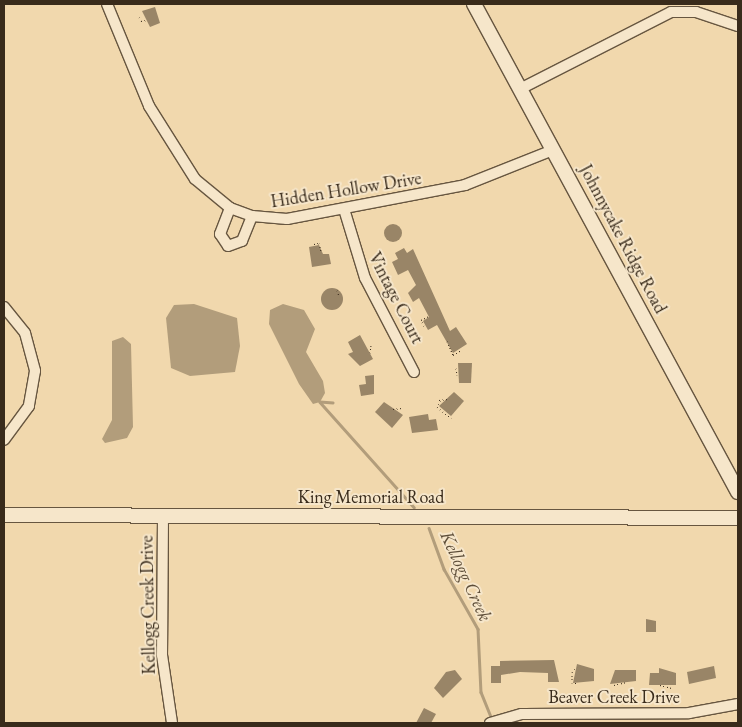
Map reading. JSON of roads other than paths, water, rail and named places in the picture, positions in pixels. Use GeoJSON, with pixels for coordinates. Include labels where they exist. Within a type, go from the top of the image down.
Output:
{"type":"FeatureCollection","features":[{"type":"Feature","properties":{"kind":"street","name":"Hidden Hollow Drive"},"geometry":{"type":"LineString","coordinates":[[107,4],[130,68],[168,139],[195,179],[230,208],[252,216],[279,219],[344,209],[465,185],[553,150]]}},
{"type":"Feature","properties":{"kind":"street","name":"Johnnycake Ridge Road"},"geometry":{"type":"LineString","coordinates":[[474,4],[738,492]]}},
{"type":"Feature","properties":{"kind":"street"},"geometry":{"type":"LineString","coordinates":[[520,89],[671,12],[696,12],[738,26]]}},
{"type":"Feature","properties":{"kind":"street"},"geometry":{"type":"LineString","coordinates":[[230,208],[220,234],[228,246],[242,241],[252,216]]}},
{"type":"Feature","properties":{"kind":"street","name":"Vintage Court"},"geometry":{"type":"LineString","coordinates":[[344,209],[365,278],[414,372]]}},
{"type":"Feature","properties":{"kind":"street"},"geometry":{"type":"LineString","coordinates":[[4,307],[28,340],[35,377],[25,414],[4,440]]}},
{"type":"Feature","properties":{"kind":"street","name":"King Memorial Road"},"geometry":{"type":"LineString","coordinates":[[4,515],[738,518]]}},
{"type":"Feature","properties":{"kind":"street","name":"Kellogg Creek Drive"},"geometry":{"type":"LineString","coordinates":[[163,515],[162,655],[172,723]]}},
{"type":"Feature","properties":{"kind":"street","name":"Beaver Creek Drive"},"geometry":{"type":"LineString","coordinates":[[490,723],[501,718],[672,718],[738,704]]}},
{"type":"Feature","properties":{"kind":"waterway","name":"Kellogg Creek"},"geometry":{"type":"LineString","coordinates":[[333,403],[320,402],[414,507]]}},
{"type":"Feature","properties":{"kind":"waterway","name":"Kellogg Creek"},"geometry":{"type":"LineString","coordinates":[[429,528],[444,569],[478,629],[481,692],[492,719]]}}]}
